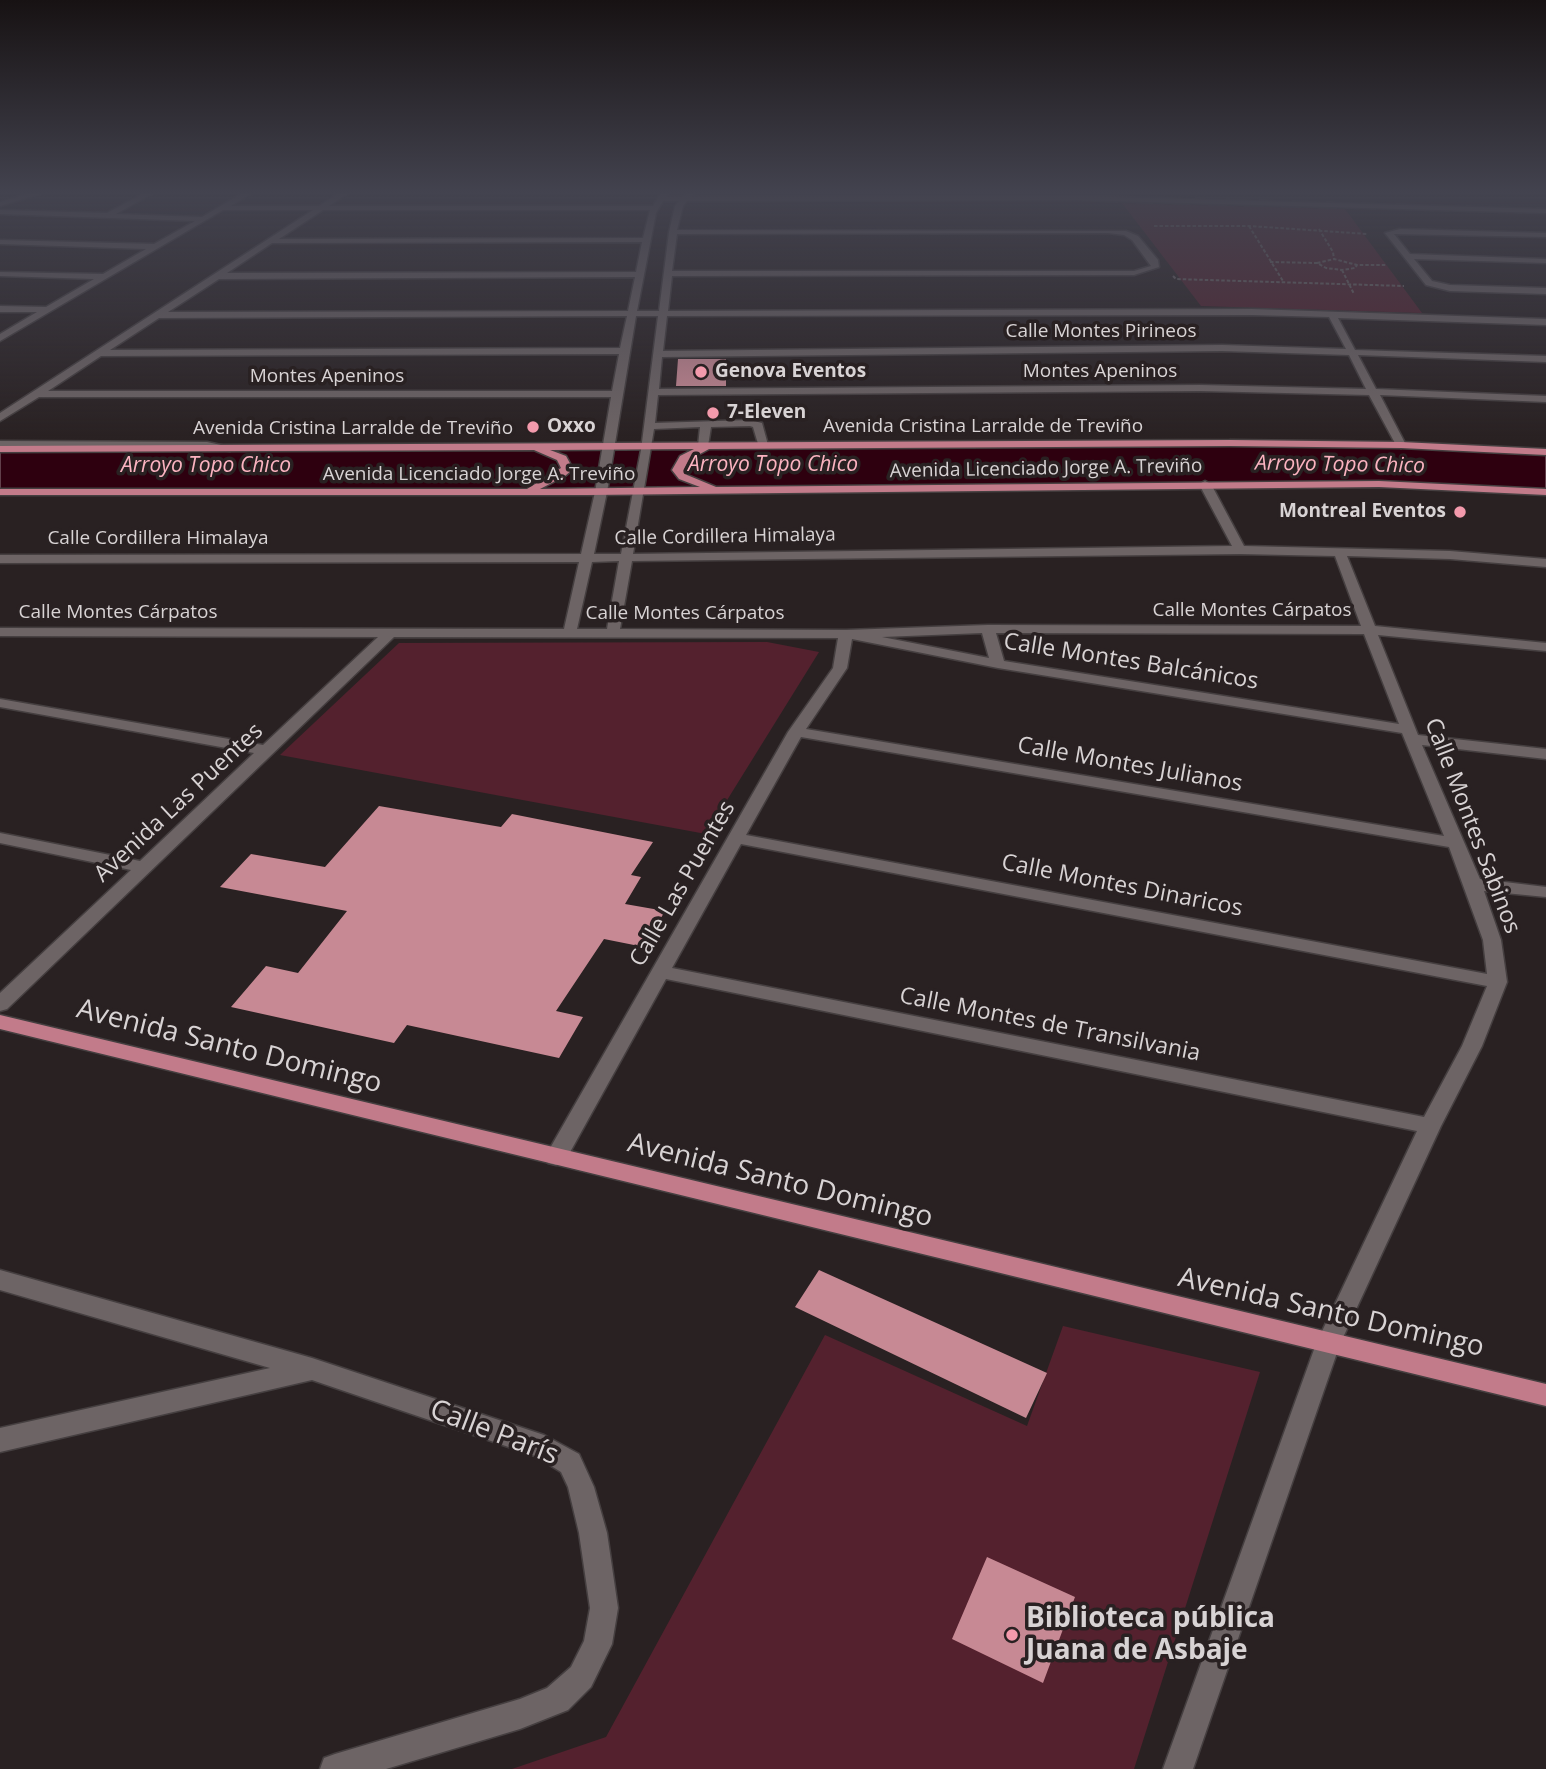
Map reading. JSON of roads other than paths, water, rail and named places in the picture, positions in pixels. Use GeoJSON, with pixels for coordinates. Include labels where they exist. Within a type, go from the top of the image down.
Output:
{"type":"FeatureCollection","features":[{"type":"Feature","properties":{"kind":"main road","name":"Avenida Cristina Larralde de Treviño"},"geometry":{"type":"LineString","coordinates":[[0,449],[1401,445],[1546,452]]}},
{"type":"Feature","properties":{"kind":"main road"},"geometry":{"type":"LineString","coordinates":[[522,492],[550,480],[565,471],[567,466],[562,458],[525,446]]}},
{"type":"Feature","properties":{"kind":"main road"},"geometry":{"type":"LineString","coordinates":[[704,447],[679,464],[678,470],[691,481],[723,491]]}},
{"type":"Feature","properties":{"kind":"main road","name":"Avenida Licenciado Jorge A. Treviño"},"geometry":{"type":"LineString","coordinates":[[0,494],[522,492],[602,486],[723,491],[1205,484],[1379,484],[1546,492]]}},
{"type":"Feature","properties":{"kind":"main road","name":"Avenida Santo Domingo"},"geometry":{"type":"LineString","coordinates":[[0,1022],[1546,1395]]}},
{"type":"Feature","properties":{"kind":"street"},"geometry":{"type":"LineString","coordinates":[[0,274],[105,277]]}},
{"type":"Feature","properties":{"kind":"street"},"geometry":{"type":"LineString","coordinates":[[0,338],[111,274]]}},
{"type":"Feature","properties":{"kind":"street"},"geometry":{"type":"LineString","coordinates":[[0,418],[222,274]]}},
{"type":"Feature","properties":{"kind":"street"},"geometry":{"type":"LineString","coordinates":[[218,276],[640,274],[624,351],[602,486],[570,632]]}},
{"type":"Feature","properties":{"kind":"street"},"geometry":{"type":"LineString","coordinates":[[613,632],[650,426],[668,274],[876,274]]}},
{"type":"Feature","properties":{"kind":"street"},"geometry":{"type":"LineString","coordinates":[[1419,274],[1423,279],[1438,286],[1546,291]]}},
{"type":"Feature","properties":{"kind":"street"},"geometry":{"type":"LineString","coordinates":[[0,309],[48,310]]}},
{"type":"Feature","properties":{"kind":"street"},"geometry":{"type":"LineString","coordinates":[[158,315],[1173,312],[1546,322]]}},
{"type":"Feature","properties":{"kind":"street"},"geometry":{"type":"LineString","coordinates":[[1332,315],[1401,445]]}},
{"type":"Feature","properties":{"kind":"street","name":"Calle Montes Pirineos"},"geometry":{"type":"LineString","coordinates":[[657,354],[1146,348],[1546,359]]}},
{"type":"Feature","properties":{"kind":"street"},"geometry":{"type":"LineString","coordinates":[[100,354],[624,351]]}},
{"type":"Feature","properties":{"kind":"street","name":"Montes Apeninos"},"geometry":{"type":"LineString","coordinates":[[655,392],[1200,388],[1546,399]]}},
{"type":"Feature","properties":{"kind":"street","name":"Montes Apeninos"},"geometry":{"type":"LineString","coordinates":[[38,394],[617,394]]}},
{"type":"Feature","properties":{"kind":"street"},"geometry":{"type":"LineString","coordinates":[[704,447],[706,424]]}},
{"type":"Feature","properties":{"kind":"street"},"geometry":{"type":"LineString","coordinates":[[650,426],[755,424],[763,445]]}},
{"type":"Feature","properties":{"kind":"street"},"geometry":{"type":"LineString","coordinates":[[0,444],[207,444],[230,447]]}},
{"type":"Feature","properties":{"kind":"street"},"geometry":{"type":"LineString","coordinates":[[1205,484],[1240,550]]}},
{"type":"Feature","properties":{"kind":"street","name":"Calle Cordillera Himalaya"},"geometry":{"type":"LineString","coordinates":[[0,559],[585,558],[1240,550],[1450,555],[1546,563]]}},
{"type":"Feature","properties":{"kind":"street","name":"Calle Montes Sabinos"},"geometry":{"type":"LineString","coordinates":[[1339,551],[1473,884],[1492,940],[1498,982]]}},
{"type":"Feature","properties":{"kind":"street"},"geometry":{"type":"LineString","coordinates":[[988,629],[998,664]]}},
{"type":"Feature","properties":{"kind":"street","name":"Calle Montes Cárpatos"},"geometry":{"type":"LineString","coordinates":[[0,632],[846,634],[988,629],[1370,630],[1546,647]]}},
{"type":"Feature","properties":{"kind":"street","name":"Avenida Las Puentes"},"geometry":{"type":"LineString","coordinates":[[0,1004],[389,634]]}},
{"type":"Feature","properties":{"kind":"street","name":"Calle Montes Balcánicos"},"geometry":{"type":"LineString","coordinates":[[846,634],[998,664],[1411,735],[1546,754]]}},
{"type":"Feature","properties":{"kind":"street","name":"Calle Las Puentes"},"geometry":{"type":"LineString","coordinates":[[556,1157],[796,732],[840,668],[846,634]]}},
{"type":"Feature","properties":{"kind":"street"},"geometry":{"type":"LineString","coordinates":[[0,703],[268,751]]}},
{"type":"Feature","properties":{"kind":"street","name":"Calle Montes Julianos"},"geometry":{"type":"LineString","coordinates":[[796,732],[1456,843]]}},
{"type":"Feature","properties":{"kind":"street"},"geometry":{"type":"LineString","coordinates":[[0,838],[144,867]]}},
{"type":"Feature","properties":{"kind":"street","name":"Calle Montes Dinaricos"},"geometry":{"type":"LineString","coordinates":[[737,838],[1498,982]]}},
{"type":"Feature","properties":{"kind":"street"},"geometry":{"type":"LineString","coordinates":[[1473,884],[1546,892]]}},
{"type":"Feature","properties":{"kind":"street","name":"Calle Montes de Transilvania"},"geometry":{"type":"LineString","coordinates":[[661,972],[1430,1126]]}},
{"type":"Feature","properties":{"kind":"street"},"geometry":{"type":"LineString","coordinates":[[1178,1769],[1328,1344],[1430,1126],[1472,1046],[1498,982]]}},
{"type":"Feature","properties":{"kind":"street","name":"Calle París"},"geometry":{"type":"LineString","coordinates":[[0,1280],[312,1369],[544,1447],[570,1463],[581,1487],[593,1533],[604,1608],[598,1644],[581,1677],[557,1699],[520,1714],[335,1769]]}},
{"type":"Feature","properties":{"kind":"street"},"geometry":{"type":"LineString","coordinates":[[0,1440],[312,1369]]}},
{"type":"Feature","properties":{"kind":"water","name":"Arroyo Topo Chico"},"geometry":{"type":"Polygon","coordinates":[[[1230,443],[1546,452],[1546,492],[1379,484],[723,491],[0,492],[0,449],[1230,443]]]}},
{"type":"Feature","properties":{"kind":"place","name":"Genova Eventos"},"geometry":{"type":"Point","coordinates":[701,372]}},
{"type":"Feature","properties":{"kind":"place","name":"7-Eleven"},"geometry":{"type":"Point","coordinates":[713,413]}},
{"type":"Feature","properties":{"kind":"place","name":"Oxxo"},"geometry":{"type":"Point","coordinates":[533,427]}},
{"type":"Feature","properties":{"kind":"place","name":"Montreal Eventos"},"geometry":{"type":"Point","coordinates":[1460,512]}},
{"type":"Feature","properties":{"kind":"place","name":"Biblioteca pública Juana de Asbaje"},"geometry":{"type":"Point","coordinates":[1012,1635]}}]}
